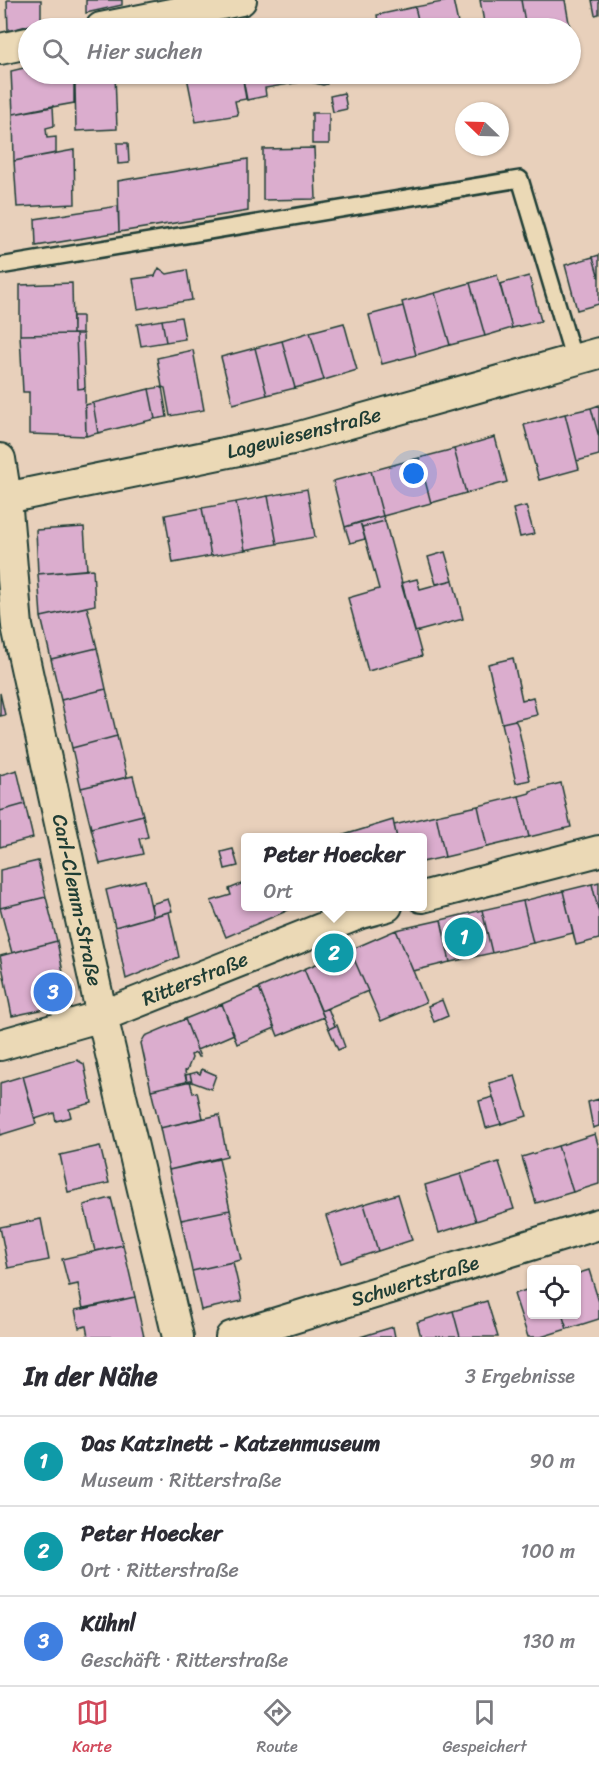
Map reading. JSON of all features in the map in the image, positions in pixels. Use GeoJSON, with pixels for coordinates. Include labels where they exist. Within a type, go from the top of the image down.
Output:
{"type":"FeatureCollection","features":[{"type":"Feature","properties":{"kind":"street"},"geometry":{"type":"LineString","coordinates":[[151,18],[242,0]]}},
{"type":"Feature","properties":{"kind":"street"},"geometry":{"type":"LineString","coordinates":[[0,49],[18,45]]}},
{"type":"Feature","properties":{"kind":"street","name":"Lagewiesenstraße"},"geometry":{"type":"LineString","coordinates":[[6,498],[291,439],[586,357]]}},
{"type":"Feature","properties":{"kind":"street","name":"Carl-Clemm-Straße"},"geometry":{"type":"LineString","coordinates":[[0,459],[6,498],[8,628],[178,1337]]}},
{"type":"Feature","properties":{"kind":"street"},"geometry":{"type":"LineString","coordinates":[[427,896],[599,851]]}},
{"type":"Feature","properties":{"kind":"street","name":"Ritterstraße"},"geometry":{"type":"LineString","coordinates":[[0,1046],[102,1016],[368,911]]}},
{"type":"Feature","properties":{"kind":"street","name":"Schwertstraße"},"geometry":{"type":"LineString","coordinates":[[231,1337],[599,1224]]}},
{"type":"Feature","properties":{"kind":"lane"},"geometry":{"type":"LineString","coordinates":[[0,266],[520,179],[586,357]]}},
{"type":"Feature","properties":{"kind":"building"},"geometry":{"type":"Polygon","coordinates":[[[7,0],[41,0],[41,18],[18,18],[18,28],[8,31],[7,0]]]}},
{"type":"Feature","properties":{"kind":"building"},"geometry":{"type":"Polygon","coordinates":[[[86,0],[122,0],[122,5],[86,13],[86,0]]]}},
{"type":"Feature","properties":{"kind":"building"},"geometry":{"type":"Polygon","coordinates":[[[453,0],[457,18],[418,18],[415,7],[453,0]]]}},
{"type":"Feature","properties":{"kind":"building"},"geometry":{"type":"Polygon","coordinates":[[[480,0],[521,0],[524,18],[483,18],[480,0]]]}},
{"type":"Feature","properties":{"kind":"building"},"geometry":{"type":"Polygon","coordinates":[[[521,0],[565,0],[568,18],[524,18],[521,0]]]}},
{"type":"Feature","properties":{"kind":"building"},"geometry":{"type":"Polygon","coordinates":[[[592,0],[599,0],[599,14],[595,15],[592,0]]]}},
{"type":"Feature","properties":{"kind":"building"},"geometry":{"type":"Polygon","coordinates":[[[415,7],[418,18],[377,18],[377,15],[415,7]]]}},
{"type":"Feature","properties":{"kind":"building"},"geometry":{"type":"Polygon","coordinates":[[[18,69],[18,84],[74,84],[74,103],[13,114],[11,71],[18,69]]]}},
{"type":"Feature","properties":{"kind":"building"},"geometry":{"type":"Polygon","coordinates":[[[115,84],[117,129],[76,131],[75,85],[115,84]]]}},
{"type":"Feature","properties":{"kind":"building"},"geometry":{"type":"Polygon","coordinates":[[[188,84],[244,84],[246,99],[235,101],[238,115],[196,122],[188,84]]]}},
{"type":"Feature","properties":{"kind":"building"},"geometry":{"type":"Polygon","coordinates":[[[244,84],[289,84],[265,88],[266,96],[247,100],[244,84]]]}},
{"type":"Feature","properties":{"kind":"building"},"geometry":{"type":"Polygon","coordinates":[[[344,93],[347,109],[333,112],[330,96],[344,93]]]}},
{"type":"Feature","properties":{"kind":"building"},"geometry":{"type":"Polygon","coordinates":[[[53,106],[54,126],[46,128],[47,138],[56,137],[56,153],[14,161],[13,114],[53,106]]]}},
{"type":"Feature","properties":{"kind":"building"},"geometry":{"type":"Polygon","coordinates":[[[312,113],[329,113],[329,144],[312,144],[312,113]]]}},
{"type":"Feature","properties":{"kind":"building"},"geometry":{"type":"Polygon","coordinates":[[[117,143],[128,143],[129,163],[118,164],[117,143]]]}},
{"type":"Feature","properties":{"kind":"building"},"geometry":{"type":"Polygon","coordinates":[[[314,148],[316,199],[263,200],[263,149],[314,148]]]}},
{"type":"Feature","properties":{"kind":"building"},"geometry":{"type":"Polygon","coordinates":[[[74,150],[75,204],[17,207],[14,161],[74,150]]]}},
{"type":"Feature","properties":{"kind":"building"},"geometry":{"type":"Polygon","coordinates":[[[248,159],[248,211],[119,232],[118,181],[248,159]]]}},
{"type":"Feature","properties":{"kind":"building"},"geometry":{"type":"Polygon","coordinates":[[[118,206],[119,232],[36,246],[35,219],[118,206]]]}},
{"type":"Feature","properties":{"kind":"building"},"geometry":{"type":"Polygon","coordinates":[[[599,255],[599,278],[593,257],[599,255]]]}},
{"type":"Feature","properties":{"kind":"building"},"geometry":{"type":"Polygon","coordinates":[[[593,257],[599,278],[599,304],[577,310],[565,265],[593,257]]]}},
{"type":"Feature","properties":{"kind":"building"},"geometry":{"type":"Polygon","coordinates":[[[159,268],[167,274],[187,270],[192,300],[138,309],[133,279],[155,276],[159,268]]]}},
{"type":"Feature","properties":{"kind":"building"},"geometry":{"type":"Polygon","coordinates":[[[497,275],[512,328],[485,336],[470,283],[497,275]]]}},
{"type":"Feature","properties":{"kind":"building"},"geometry":{"type":"Polygon","coordinates":[[[529,276],[541,321],[512,328],[500,284],[529,276]]]}},
{"type":"Feature","properties":{"kind":"building"},"geometry":{"type":"Polygon","coordinates":[[[72,283],[73,334],[20,335],[20,285],[72,283]]]}},
{"type":"Feature","properties":{"kind":"building"},"geometry":{"type":"Polygon","coordinates":[[[470,283],[485,336],[450,345],[435,293],[470,283]]]}},
{"type":"Feature","properties":{"kind":"building"},"geometry":{"type":"Polygon","coordinates":[[[435,293],[450,345],[416,355],[402,302],[435,293]]]}},
{"type":"Feature","properties":{"kind":"building"},"geometry":{"type":"Polygon","coordinates":[[[403,306],[416,355],[382,364],[369,315],[403,306]]]}},
{"type":"Feature","properties":{"kind":"building"},"geometry":{"type":"Polygon","coordinates":[[[73,316],[82,316],[82,334],[73,334],[73,316]]]}},
{"type":"Feature","properties":{"kind":"building"},"geometry":{"type":"Polygon","coordinates":[[[181,317],[185,339],[166,342],[162,320],[181,317]]]}},
{"type":"Feature","properties":{"kind":"building"},"geometry":{"type":"Polygon","coordinates":[[[162,320],[166,342],[141,346],[137,324],[162,320]]]}},
{"type":"Feature","properties":{"kind":"building"},"geometry":{"type":"Polygon","coordinates":[[[344,323],[357,370],[324,380],[310,332],[344,323]]]}},
{"type":"Feature","properties":{"kind":"building"},"geometry":{"type":"Polygon","coordinates":[[[310,332],[324,380],[295,388],[282,341],[310,332]]]}},
{"type":"Feature","properties":{"kind":"building"},"geometry":{"type":"Polygon","coordinates":[[[76,334],[78,389],[85,388],[86,436],[29,434],[29,392],[23,392],[20,335],[76,334]]]}},
{"type":"Feature","properties":{"kind":"building"},"geometry":{"type":"Polygon","coordinates":[[[76,334],[83,334],[85,388],[78,389],[76,334]]]}},
{"type":"Feature","properties":{"kind":"building"},"geometry":{"type":"Polygon","coordinates":[[[282,341],[295,388],[267,395],[255,348],[282,341]]]}},
{"type":"Feature","properties":{"kind":"building"},"geometry":{"type":"Polygon","coordinates":[[[255,348],[267,395],[233,404],[221,357],[255,348]]]}},
{"type":"Feature","properties":{"kind":"building"},"geometry":{"type":"Polygon","coordinates":[[[193,350],[204,410],[170,416],[157,358],[193,350]]]}},
{"type":"Feature","properties":{"kind":"building"},"geometry":{"type":"Polygon","coordinates":[[[162,387],[167,417],[155,419],[149,389],[162,387]]]}},
{"type":"Feature","properties":{"kind":"building"},"geometry":{"type":"Polygon","coordinates":[[[149,389],[155,419],[98,433],[93,403],[149,389]]]}},
{"type":"Feature","properties":{"kind":"building"},"geometry":{"type":"Polygon","coordinates":[[[93,403],[98,433],[86,436],[85,405],[93,403]]]}},
{"type":"Feature","properties":{"kind":"building"},"geometry":{"type":"Polygon","coordinates":[[[599,405],[599,437],[591,408],[599,405]]]}},
{"type":"Feature","properties":{"kind":"building"},"geometry":{"type":"Polygon","coordinates":[[[591,408],[599,437],[599,455],[577,461],[565,414],[591,408]]]}},
{"type":"Feature","properties":{"kind":"building"},"geometry":{"type":"Polygon","coordinates":[[[565,414],[579,469],[539,480],[524,425],[565,414]]]}},
{"type":"Feature","properties":{"kind":"building"},"geometry":{"type":"Polygon","coordinates":[[[495,437],[507,482],[466,493],[454,449],[495,437]]]}},
{"type":"Feature","properties":{"kind":"building"},"geometry":{"type":"Polygon","coordinates":[[[454,449],[466,493],[431,503],[419,458],[454,449]]]}},
{"type":"Feature","properties":{"kind":"building"},"geometry":{"type":"Polygon","coordinates":[[[419,458],[431,503],[383,516],[371,471],[419,458]]]}},
{"type":"Feature","properties":{"kind":"building"},"geometry":{"type":"Polygon","coordinates":[[[371,471],[383,516],[345,527],[333,481],[371,471]]]}},
{"type":"Feature","properties":{"kind":"building"},"geometry":{"type":"Polygon","coordinates":[[[307,489],[315,537],[277,544],[268,496],[307,489]]]}},
{"type":"Feature","properties":{"kind":"building"},"geometry":{"type":"Polygon","coordinates":[[[268,496],[277,544],[245,550],[236,502],[268,496]]]}},
{"type":"Feature","properties":{"kind":"building"},"geometry":{"type":"Polygon","coordinates":[[[236,502],[245,550],[211,556],[202,508],[236,502]]]}},
{"type":"Feature","properties":{"kind":"building"},"geometry":{"type":"Polygon","coordinates":[[[526,506],[534,534],[520,537],[513,509],[526,506]]]}},
{"type":"Feature","properties":{"kind":"building"},"geometry":{"type":"Polygon","coordinates":[[[202,508],[211,556],[173,563],[165,515],[202,508]]]}},
{"type":"Feature","properties":{"kind":"building"},"geometry":{"type":"Polygon","coordinates":[[[383,516],[385,521],[362,527],[360,522],[383,516]]]}},
{"type":"Feature","properties":{"kind":"building"},"geometry":{"type":"Polygon","coordinates":[[[385,521],[422,656],[368,671],[348,598],[379,589],[362,527],[385,521]]]}},
{"type":"Feature","properties":{"kind":"building"},"geometry":{"type":"Polygon","coordinates":[[[360,522],[365,539],[350,543],[345,527],[360,522]]]}},
{"type":"Feature","properties":{"kind":"building"},"geometry":{"type":"Polygon","coordinates":[[[84,527],[87,570],[38,574],[36,530],[84,527]]]}},
{"type":"Feature","properties":{"kind":"building"},"geometry":{"type":"Polygon","coordinates":[[[445,552],[453,580],[436,584],[428,557],[445,552]]]}},
{"type":"Feature","properties":{"kind":"building"},"geometry":{"type":"Polygon","coordinates":[[[93,569],[95,605],[41,617],[38,574],[93,569]]]}},
{"type":"Feature","properties":{"kind":"building"},"geometry":{"type":"Polygon","coordinates":[[[417,579],[420,589],[453,580],[463,619],[415,632],[401,583],[417,579]]]}},
{"type":"Feature","properties":{"kind":"building"},"geometry":{"type":"Polygon","coordinates":[[[87,607],[97,648],[51,659],[41,617],[87,607]]]}},
{"type":"Feature","properties":{"kind":"building"},"geometry":{"type":"Polygon","coordinates":[[[97,648],[106,689],[61,700],[51,659],[97,648]]]}},
{"type":"Feature","properties":{"kind":"building"},"geometry":{"type":"Polygon","coordinates":[[[513,658],[522,700],[533,697],[537,715],[502,723],[488,664],[513,658]]]}},
{"type":"Feature","properties":{"kind":"building"},"geometry":{"type":"Polygon","coordinates":[[[106,689],[117,736],[72,748],[61,700],[106,689]]]}},
{"type":"Feature","properties":{"kind":"building"},"geometry":{"type":"Polygon","coordinates":[[[0,693],[5,715],[0,716],[0,693]]]}},
{"type":"Feature","properties":{"kind":"building"},"geometry":{"type":"Polygon","coordinates":[[[515,720],[530,780],[516,783],[502,723],[515,720]]]}},
{"type":"Feature","properties":{"kind":"building"},"geometry":{"type":"Polygon","coordinates":[[[117,736],[127,777],[81,788],[72,748],[117,736]]]}},
{"type":"Feature","properties":{"kind":"building"},"geometry":{"type":"Polygon","coordinates":[[[17,770],[25,804],[0,811],[0,775],[17,770]]]}},
{"type":"Feature","properties":{"kind":"building"},"geometry":{"type":"Polygon","coordinates":[[[133,776],[143,815],[91,828],[81,788],[133,776]]]}},
{"type":"Feature","properties":{"kind":"building"},"geometry":{"type":"Polygon","coordinates":[[[561,783],[571,827],[529,837],[519,796],[561,783]]]}},
{"type":"Feature","properties":{"kind":"building"},"geometry":{"type":"Polygon","coordinates":[[[519,796],[529,837],[487,847],[478,806],[519,796]]]}},
{"type":"Feature","properties":{"kind":"building"},"geometry":{"type":"Polygon","coordinates":[[[25,804],[33,838],[0,847],[0,811],[25,804]]]}},
{"type":"Feature","properties":{"kind":"building"},"geometry":{"type":"Polygon","coordinates":[[[478,806],[487,847],[445,857],[436,815],[478,806]]]}},
{"type":"Feature","properties":{"kind":"building"},"geometry":{"type":"Polygon","coordinates":[[[143,815],[148,837],[139,839],[143,854],[100,864],[91,828],[143,815]]]}},
{"type":"Feature","properties":{"kind":"building"},"geometry":{"type":"Polygon","coordinates":[[[436,815],[445,857],[427,861],[427,833],[396,833],[394,825],[436,815]]]}},
{"type":"Feature","properties":{"kind":"building"},"geometry":{"type":"Polygon","coordinates":[[[393,820],[396,833],[351,833],[393,820]]]}},
{"type":"Feature","properties":{"kind":"building"},"geometry":{"type":"Polygon","coordinates":[[[233,849],[238,866],[225,869],[221,852],[233,849]]]}},
{"type":"Feature","properties":{"kind":"building"},"geometry":{"type":"Polygon","coordinates":[[[38,861],[46,897],[0,908],[0,870],[38,861]]]}},
{"type":"Feature","properties":{"kind":"building"},"geometry":{"type":"Polygon","coordinates":[[[145,880],[153,916],[115,927],[106,890],[145,880]]]}},
{"type":"Feature","properties":{"kind":"building"},"geometry":{"type":"Polygon","coordinates":[[[599,882],[599,913],[592,884],[599,882]]]}},
{"type":"Feature","properties":{"kind":"building"},"geometry":{"type":"Polygon","coordinates":[[[241,884],[241,911],[284,912],[226,937],[211,901],[231,895],[229,889],[241,884]]]}},
{"type":"Feature","properties":{"kind":"building"},"geometry":{"type":"Polygon","coordinates":[[[592,884],[599,913],[599,939],[576,945],[563,891],[592,884]]]}},
{"type":"Feature","properties":{"kind":"building"},"geometry":{"type":"Polygon","coordinates":[[[563,891],[573,933],[533,943],[523,901],[563,891]]]}},
{"type":"Feature","properties":{"kind":"building"},"geometry":{"type":"Polygon","coordinates":[[[46,897],[57,941],[12,953],[0,908],[46,897]]]}},
{"type":"Feature","properties":{"kind":"building"},"geometry":{"type":"Polygon","coordinates":[[[168,899],[172,911],[153,916],[151,904],[168,899]]]}},
{"type":"Feature","properties":{"kind":"building"},"geometry":{"type":"Polygon","coordinates":[[[523,901],[533,943],[492,953],[482,910],[523,901]]]}},
{"type":"Feature","properties":{"kind":"building"},"geometry":{"type":"Polygon","coordinates":[[[482,910],[492,953],[450,962],[441,920],[482,910]]]}},
{"type":"Feature","properties":{"kind":"building"},"geometry":{"type":"Polygon","coordinates":[[[169,912],[179,957],[126,979],[115,927],[169,912]]]}},
{"type":"Feature","properties":{"kind":"building"},"geometry":{"type":"Polygon","coordinates":[[[441,920],[450,962],[413,971],[396,930],[441,920]]]}},
{"type":"Feature","properties":{"kind":"building"},"geometry":{"type":"Polygon","coordinates":[[[396,930],[426,1002],[381,1021],[350,950],[396,930]]]}},
{"type":"Feature","properties":{"kind":"building"},"geometry":{"type":"Polygon","coordinates":[[[57,941],[69,1004],[12,1016],[0,956],[57,941]]]}},
{"type":"Feature","properties":{"kind":"building"},"geometry":{"type":"Polygon","coordinates":[[[350,950],[368,991],[321,1011],[304,969],[350,950]]]}},
{"type":"Feature","properties":{"kind":"building"},"geometry":{"type":"Polygon","coordinates":[[[304,969],[324,1017],[278,1036],[259,988],[304,969]]]}},
{"type":"Feature","properties":{"kind":"building"},"geometry":{"type":"Polygon","coordinates":[[[259,988],[275,1028],[237,1044],[222,1004],[259,988]]]}},
{"type":"Feature","properties":{"kind":"building"},"geometry":{"type":"Polygon","coordinates":[[[442,1000],[448,1016],[434,1022],[428,1006],[442,1000]]]}},
{"type":"Feature","properties":{"kind":"building"},"geometry":{"type":"Polygon","coordinates":[[[222,1004],[234,1034],[197,1050],[185,1019],[222,1004]]]}},
{"type":"Feature","properties":{"kind":"building"},"geometry":{"type":"Polygon","coordinates":[[[328,1008],[335,1026],[329,1029],[321,1011],[328,1008]]]}},
{"type":"Feature","properties":{"kind":"building"},"geometry":{"type":"Polygon","coordinates":[[[185,1019],[200,1057],[196,1053],[191,1055],[192,1058],[185,1071],[187,1082],[151,1090],[141,1043],[145,1036],[185,1019]]]}},
{"type":"Feature","properties":{"kind":"building"},"geometry":{"type":"Polygon","coordinates":[[[337,1025],[345,1047],[338,1050],[329,1029],[337,1025]]]}},
{"type":"Feature","properties":{"kind":"building"},"geometry":{"type":"Polygon","coordinates":[[[77,1060],[84,1064],[92,1103],[69,1109],[71,1117],[56,1121],[54,1113],[35,1119],[23,1076],[77,1060]]]}},
{"type":"Feature","properties":{"kind":"building"},"geometry":{"type":"Polygon","coordinates":[[[202,1069],[216,1075],[211,1089],[192,1082],[190,1074],[197,1072],[200,1074],[202,1069]]]}},
{"type":"Feature","properties":{"kind":"building"},"geometry":{"type":"Polygon","coordinates":[[[190,1074],[192,1082],[187,1082],[185,1075],[190,1074]]]}},
{"type":"Feature","properties":{"kind":"building"},"geometry":{"type":"Polygon","coordinates":[[[23,1076],[36,1124],[0,1135],[0,1083],[23,1076]]]}},
{"type":"Feature","properties":{"kind":"building"},"geometry":{"type":"Polygon","coordinates":[[[515,1076],[527,1116],[501,1124],[489,1083],[515,1076]]]}},
{"type":"Feature","properties":{"kind":"building"},"geometry":{"type":"Polygon","coordinates":[[[190,1081],[193,1093],[197,1092],[203,1118],[160,1128],[151,1090],[190,1081]]]}},
{"type":"Feature","properties":{"kind":"building"},"geometry":{"type":"Polygon","coordinates":[[[493,1097],[501,1124],[486,1128],[479,1101],[493,1097]]]}},
{"type":"Feature","properties":{"kind":"building"},"geometry":{"type":"Polygon","coordinates":[[[599,1099],[599,1126],[593,1128],[588,1102],[599,1099]]]}},
{"type":"Feature","properties":{"kind":"building"},"geometry":{"type":"Polygon","coordinates":[[[219,1115],[227,1156],[169,1170],[160,1128],[219,1115]]]}},
{"type":"Feature","properties":{"kind":"building"},"geometry":{"type":"Polygon","coordinates":[[[595,1134],[599,1148],[599,1184],[573,1192],[558,1146],[595,1134]]]}},
{"type":"Feature","properties":{"kind":"building"},"geometry":{"type":"Polygon","coordinates":[[[100,1146],[109,1183],[68,1192],[60,1155],[100,1146]]]}},
{"type":"Feature","properties":{"kind":"building"},"geometry":{"type":"Polygon","coordinates":[[[558,1146],[573,1192],[536,1203],[522,1157],[558,1146]]]}},
{"type":"Feature","properties":{"kind":"building"},"geometry":{"type":"Polygon","coordinates":[[[219,1159],[230,1210],[181,1220],[169,1170],[219,1159]]]}},
{"type":"Feature","properties":{"kind":"building"},"geometry":{"type":"Polygon","coordinates":[[[499,1162],[514,1209],[476,1221],[461,1174],[499,1162]]]}},
{"type":"Feature","properties":{"kind":"building"},"geometry":{"type":"Polygon","coordinates":[[[461,1174],[476,1221],[439,1233],[425,1185],[461,1174]]]}},
{"type":"Feature","properties":{"kind":"building"},"geometry":{"type":"Polygon","coordinates":[[[398,1194],[412,1240],[378,1251],[364,1204],[398,1194]]]}},
{"type":"Feature","properties":{"kind":"building"},"geometry":{"type":"Polygon","coordinates":[[[111,1198],[123,1245],[95,1251],[84,1205],[111,1198]]]}},
{"type":"Feature","properties":{"kind":"building"},"geometry":{"type":"Polygon","coordinates":[[[364,1204],[378,1251],[341,1263],[326,1216],[364,1204]]]}},
{"type":"Feature","properties":{"kind":"building"},"geometry":{"type":"Polygon","coordinates":[[[230,1210],[241,1260],[192,1271],[181,1220],[230,1210]]]}},
{"type":"Feature","properties":{"kind":"building"},"geometry":{"type":"Polygon","coordinates":[[[41,1219],[49,1260],[8,1268],[0,1227],[41,1219]]]}},
{"type":"Feature","properties":{"kind":"building"},"geometry":{"type":"Polygon","coordinates":[[[123,1245],[135,1297],[83,1309],[78,1284],[69,1286],[62,1259],[123,1245]]]}},
{"type":"Feature","properties":{"kind":"building"},"geometry":{"type":"Polygon","coordinates":[[[233,1262],[242,1301],[201,1310],[192,1271],[233,1262]]]}},
{"type":"Feature","properties":{"kind":"building"},"geometry":{"type":"Polygon","coordinates":[[[589,1270],[599,1302],[599,1319],[567,1329],[564,1319],[581,1319],[581,1272],[589,1270]]]}},
{"type":"Feature","properties":{"kind":"building"},"geometry":{"type":"Polygon","coordinates":[[[527,1290],[527,1319],[564,1319],[567,1329],[541,1337],[528,1337],[514,1294],[527,1290]]]}},
{"type":"Feature","properties":{"kind":"building"},"geometry":{"type":"Polygon","coordinates":[[[135,1297],[144,1337],[88,1337],[86,1326],[79,1328],[75,1310],[135,1297]]]}},
{"type":"Feature","properties":{"kind":"building"},"geometry":{"type":"Polygon","coordinates":[[[487,1301],[498,1337],[460,1337],[453,1311],[487,1301]]]}},
{"type":"Feature","properties":{"kind":"building"},"geometry":{"type":"Polygon","coordinates":[[[453,1311],[460,1337],[421,1337],[417,1322],[453,1311]]]}},
{"type":"Feature","properties":{"kind":"building"},"geometry":{"type":"Polygon","coordinates":[[[393,1327],[395,1337],[360,1337],[393,1327]]]}},
{"type":"Feature","properties":{"kind":"place","name":"Das Katzinett - Katzenmuseum"},"geometry":{"type":"Point","coordinates":[464,937]}},
{"type":"Feature","properties":{"kind":"place","name":"Peter Hoecker"},"geometry":{"type":"Point","coordinates":[334,953]}},
{"type":"Feature","properties":{"kind":"place","name":"Kühnl"},"geometry":{"type":"Point","coordinates":[53,992]}}]}
